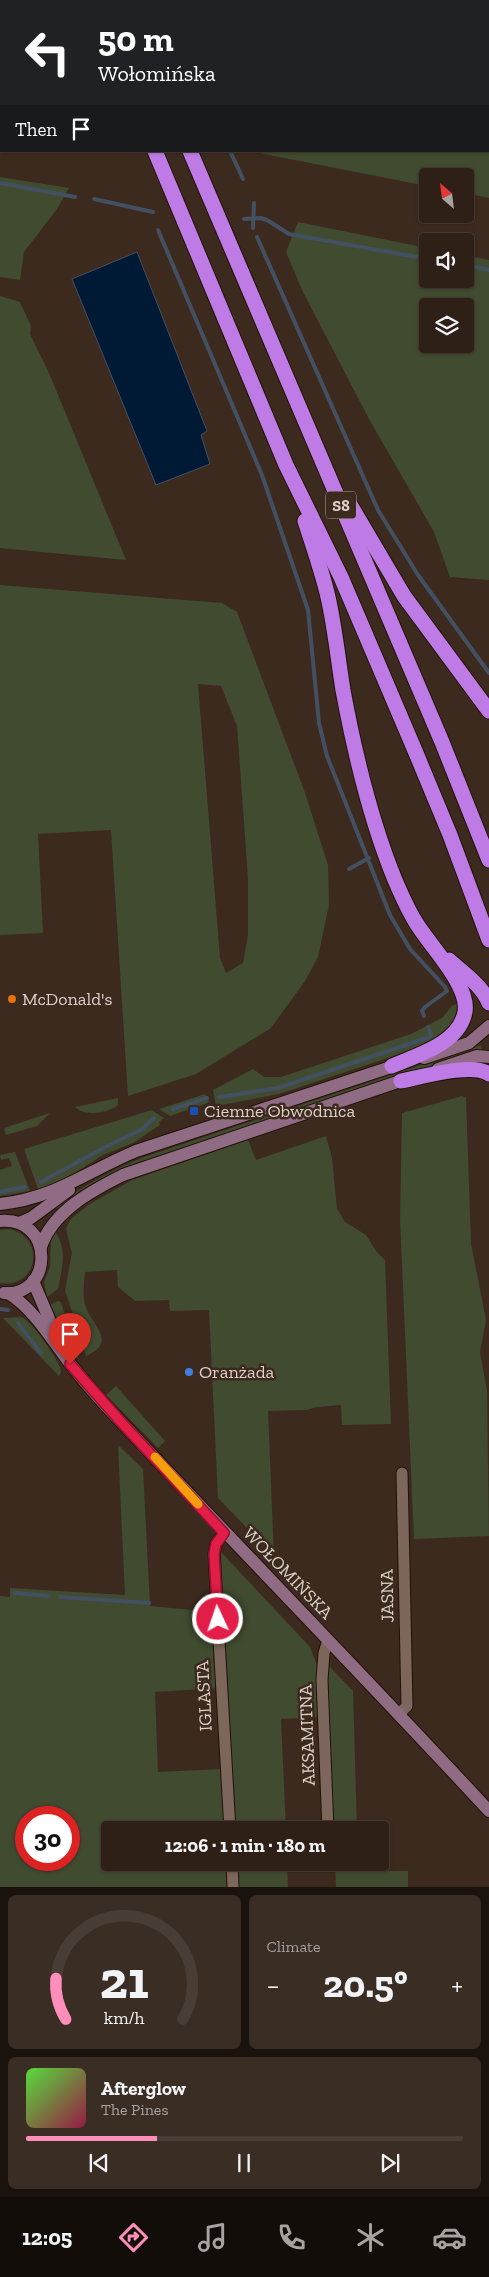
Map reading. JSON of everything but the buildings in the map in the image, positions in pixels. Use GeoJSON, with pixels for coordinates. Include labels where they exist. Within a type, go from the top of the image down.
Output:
{"type":"FeatureCollection","features":[{"type":"Feature","properties":{"kind":"highway","name":"S8"},"geometry":{"type":"LineString","coordinates":[[155,152],[286,465],[341,577],[416,753],[487,935]]}},
{"type":"Feature","properties":{"kind":"highway","name":"S8"},"geometry":{"type":"LineString","coordinates":[[190,152],[442,742],[489,860]]}},
{"type":"Feature","properties":{"kind":"highway"},"geometry":{"type":"LineString","coordinates":[[317,449],[404,596],[489,711]]}},
{"type":"Feature","properties":{"kind":"highway"},"geometry":{"type":"LineString","coordinates":[[286,465],[328,597],[359,769],[395,880],[414,921],[457,983],[463,995],[466,1011],[457,1030],[450,1038],[437,1046],[392,1066]]}},
{"type":"Feature","properties":{"kind":"highway"},"geometry":{"type":"LineString","coordinates":[[431,944],[476,984],[486,995],[489,1003]]}},
{"type":"Feature","properties":{"kind":"highway"},"geometry":{"type":"LineString","coordinates":[[401,1081],[458,1070],[475,1069],[489,1074]]}},
{"type":"Feature","properties":{"kind":"main road"},"geometry":{"type":"LineString","coordinates":[[0,1204],[50,1194],[109,1162],[136,1151],[392,1066],[469,1043],[489,1026]]}},
{"type":"Feature","properties":{"kind":"main road"},"geometry":{"type":"LineString","coordinates":[[489,1026],[489,1040]]}},
{"type":"Feature","properties":{"kind":"main road"},"geometry":{"type":"LineString","coordinates":[[4,1293],[26,1287],[33,1281],[41,1265],[41,1247],[48,1229],[70,1208],[105,1184],[123,1175],[478,1056],[489,1057]]}},
{"type":"Feature","properties":{"kind":"main road"},"geometry":{"type":"LineString","coordinates":[[19,1223],[43,1210],[88,1175]]}},
{"type":"Feature","properties":{"kind":"main road"},"geometry":{"type":"LineString","coordinates":[[0,1221],[19,1223],[29,1228],[37,1237],[41,1247]]}},
{"type":"Feature","properties":{"kind":"main road","name":"WOŁOMIŃSKA"},"geometry":{"type":"LineString","coordinates":[[33,1281],[64,1356]]}},
{"type":"Feature","properties":{"kind":"main road","name":"WOŁOMIŃSKA"},"geometry":{"type":"LineString","coordinates":[[4,1293],[19,1300],[100,1399],[224,1533],[399,1714],[489,1811]]}},
{"type":"Feature","properties":{"kind":"street","name":"JASNA"},"geometry":{"type":"LineString","coordinates":[[399,1714],[407,1706],[402,1474]]}},
{"type":"Feature","properties":{"kind":"street","name":"IGLASTA"},"geometry":{"type":"LineString","coordinates":[[224,1533],[216,1544],[214,1554],[229,1821]]}},
{"type":"Feature","properties":{"kind":"street","name":"AKSAMITNA"},"geometry":{"type":"LineString","coordinates":[[328,1640],[324,1653],[322,1680],[328,1821]]}},
{"type":"Feature","properties":{"kind":"street"},"geometry":{"type":"LineString","coordinates":[[232,1871],[233,1887]]}},
{"type":"Feature","properties":{"kind":"green space"},"geometry":{"type":"Polygon","coordinates":[[[254,152],[489,152],[489,198],[474,195],[474,168],[419,168],[419,184],[254,152]]]}},
{"type":"Feature","properties":{"kind":"green space"},"geometry":{"type":"Polygon","coordinates":[[[0,177],[69,188],[57,209],[24,252],[20,280],[0,277],[0,177]]]}},
{"type":"Feature","properties":{"kind":"green space"},"geometry":{"type":"Polygon","coordinates":[[[298,222],[419,246],[419,288],[474,288],[474,257],[489,260],[489,580],[450,577],[434,532],[369,419],[303,292],[286,252],[298,222]]]}},
{"type":"Feature","properties":{"kind":"green space"},"geometry":{"type":"Polygon","coordinates":[[[0,296],[20,302],[31,326],[30,334],[49,373],[126,560],[0,548],[0,296]]]}},
{"type":"Feature","properties":{"kind":"green space"},"geometry":{"type":"Polygon","coordinates":[[[0,585],[222,603],[237,612],[304,790],[328,865],[329,905],[318,957],[305,981],[271,1028],[196,1074],[128,1096],[111,830],[38,834],[43,933],[0,935],[0,585]],[[198,684],[220,958],[226,973],[243,963],[248,935],[248,878],[237,726],[221,686],[198,684]]]}},
{"type":"Feature","properties":{"kind":"green space"},"geometry":{"type":"Polygon","coordinates":[[[458,1003],[451,1025],[438,1038],[424,1046],[279,1094],[216,1106],[213,1090],[253,1069],[264,1077],[281,1077],[411,1034],[442,1018],[452,1006],[458,1003]]]}},
{"type":"Feature","properties":{"kind":"green space"},"geometry":{"type":"Polygon","coordinates":[[[481,1045],[482,1050],[145,1161],[124,1170],[59,1210],[56,1206],[98,1178],[144,1157],[481,1045]]]}},
{"type":"Feature","properties":{"kind":"green space"},"geometry":{"type":"Polygon","coordinates":[[[205,1094],[209,1101],[208,1103],[170,1116],[159,1109],[205,1094]]]}},
{"type":"Feature","properties":{"kind":"green space"},"geometry":{"type":"Polygon","coordinates":[[[462,1096],[466,1098],[471,1244],[486,1320],[480,1352],[487,1391],[489,1536],[414,1539],[400,1219],[402,1113],[462,1096]]]}},
{"type":"Feature","properties":{"kind":"green space"},"geometry":{"type":"Polygon","coordinates":[[[118,1098],[118,1105],[103,1112],[90,1113],[75,1107],[118,1098]]]}},
{"type":"Feature","properties":{"kind":"green space"},"geometry":{"type":"Polygon","coordinates":[[[152,1110],[164,1118],[159,1122],[160,1125],[133,1143],[103,1155],[54,1186],[38,1189],[24,1149],[152,1110]]]}},
{"type":"Feature","properties":{"kind":"green space"},"geometry":{"type":"Polygon","coordinates":[[[50,1113],[37,1126],[6,1135],[4,1128],[50,1113]]]}},
{"type":"Feature","properties":{"kind":"green space"},"geometry":{"type":"Polygon","coordinates":[[[326,1136],[332,1158],[337,1209],[345,1222],[366,1235],[376,1251],[385,1260],[391,1424],[342,1425],[341,1405],[306,1410],[268,1411],[274,1556],[218,1498],[209,1310],[170,1311],[169,1300],[135,1301],[118,1287],[117,1270],[85,1272],[84,1299],[86,1308],[102,1339],[95,1351],[86,1356],[65,1290],[72,1253],[66,1229],[70,1220],[88,1205],[132,1180],[248,1140],[256,1160],[326,1136]]]}},
{"type":"Feature","properties":{"kind":"green space"},"geometry":{"type":"Polygon","coordinates":[[[15,1152],[30,1191],[0,1196],[0,1170],[12,1166],[9,1158],[1,1160],[0,1155],[15,1152]]]}},
{"type":"Feature","properties":{"kind":"green space"},"geometry":{"type":"Polygon","coordinates":[[[10,1229],[22,1234],[29,1243],[33,1252],[33,1262],[29,1271],[22,1278],[13,1283],[0,1283],[0,1230],[10,1229]]]}},
{"type":"Feature","properties":{"kind":"green space"},"geometry":{"type":"Polygon","coordinates":[[[55,1231],[62,1245],[63,1259],[58,1289],[47,1297],[44,1282],[50,1267],[51,1241],[55,1231]]]}},
{"type":"Feature","properties":{"kind":"green space"},"geometry":{"type":"Polygon","coordinates":[[[58,1301],[61,1302],[79,1361],[69,1345],[50,1305],[58,1301]]]}},
{"type":"Feature","properties":{"kind":"green space"},"geometry":{"type":"Polygon","coordinates":[[[21,1317],[31,1325],[51,1351],[61,1372],[59,1376],[3,1318],[21,1317]]]}},
{"type":"Feature","properties":{"kind":"green space"},"geometry":{"type":"Polygon","coordinates":[[[116,1386],[165,1441],[158,1448],[106,1395],[116,1386]]]}},
{"type":"Feature","properties":{"kind":"green space"},"geometry":{"type":"Polygon","coordinates":[[[118,1445],[143,1469],[150,1606],[214,1612],[213,1662],[216,1667],[217,1688],[155,1692],[158,1772],[222,1769],[225,1821],[101,1821],[101,1871],[227,1871],[228,1887],[0,1887],[0,1596],[10,1597],[10,1588],[125,1595],[118,1445]]]}},
{"type":"Feature","properties":{"kind":"green space"},"geometry":{"type":"Polygon","coordinates":[[[221,1552],[310,1647],[317,1665],[318,1717],[281,1719],[286,1821],[235,1821],[221,1552]]]}},
{"type":"Feature","properties":{"kind":"green space"},"geometry":{"type":"Polygon","coordinates":[[[327,1664],[353,1691],[357,1821],[334,1821],[327,1664]]]}},
{"type":"Feature","properties":{"kind":"green space"},"geometry":{"type":"Polygon","coordinates":[[[237,1871],[287,1871],[288,1887],[238,1887],[237,1871]]]}},
{"type":"Feature","properties":{"kind":"green space"},"geometry":{"type":"Polygon","coordinates":[[[335,1871],[408,1871],[408,1887],[336,1887],[335,1871]]]}},
{"type":"Feature","properties":{"kind":"water"},"geometry":{"type":"Polygon","coordinates":[[[137,252],[207,431],[201,435],[210,464],[156,485],[72,279],[137,252]]]}},
{"type":"Feature","properties":{"kind":"waterway"},"geometry":{"type":"LineString","coordinates":[[230,152],[243,179]]}},
{"type":"Feature","properties":{"kind":"waterway"},"geometry":{"type":"LineString","coordinates":[[0,183],[75,197]]}},
{"type":"Feature","properties":{"kind":"waterway"},"geometry":{"type":"LineString","coordinates":[[94,199],[153,212]]}},
{"type":"Feature","properties":{"kind":"waterway"},"geometry":{"type":"LineString","coordinates":[[253,228],[254,203]]}},
{"type":"Feature","properties":{"kind":"waterway"},"geometry":{"type":"LineString","coordinates":[[244,219],[260,218],[267,220],[289,234],[419,257]]}},
{"type":"Feature","properties":{"kind":"waterway"},"geometry":{"type":"LineString","coordinates":[[158,230],[262,475],[308,610],[319,723],[327,756],[390,915],[410,949],[447,991],[425,1007],[422,1011],[424,1016]]}},
{"type":"Feature","properties":{"kind":"waterway"},"geometry":{"type":"LineString","coordinates":[[257,237],[378,510],[418,575],[489,673]]}},
{"type":"Feature","properties":{"kind":"waterway"},"geometry":{"type":"LineString","coordinates":[[474,267],[489,270]]}},
{"type":"Feature","properties":{"kind":"waterway"},"geometry":{"type":"LineString","coordinates":[[349,869],[369,858]]}},
{"type":"Feature","properties":{"kind":"waterway"},"geometry":{"type":"LineString","coordinates":[[219,1097],[278,1088],[427,1038],[431,1035],[428,1027]]}},
{"type":"Feature","properties":{"kind":"waterway"},"geometry":{"type":"LineString","coordinates":[[173,1109],[207,1098]]}},
{"type":"Feature","properties":{"kind":"waterway"},"geometry":{"type":"LineString","coordinates":[[41,1182],[141,1130],[154,1118]]}},
{"type":"Feature","properties":{"kind":"waterway"},"geometry":{"type":"LineString","coordinates":[[0,1192],[25,1187]]}},
{"type":"Feature","properties":{"kind":"waterway"},"geometry":{"type":"LineString","coordinates":[[0,1309],[8,1310]]}},
{"type":"Feature","properties":{"kind":"waterway"},"geometry":{"type":"LineString","coordinates":[[18,1323],[41,1353]]}},
{"type":"Feature","properties":{"kind":"waterway"},"geometry":{"type":"LineString","coordinates":[[14,1593],[49,1596]]}},
{"type":"Feature","properties":{"kind":"waterway"},"geometry":{"type":"LineString","coordinates":[[60,1597],[149,1603]]}},
{"type":"Feature","properties":{"kind":"slow traffic"},"geometry":{"type":"LineString","coordinates":[[155,1457],[198,1504]]}},
{"type":"Feature","properties":{"kind":"place","name":"McDonald's"},"geometry":{"type":"Point","coordinates":[12,999]}},
{"type":"Feature","properties":{"kind":"place","name":"Ciemne Obwodnica"},"geometry":{"type":"Point","coordinates":[194,1111]}},
{"type":"Feature","properties":{"kind":"place","name":"Oranżada"},"geometry":{"type":"Point","coordinates":[189,1372]}},
{"type":"Feature","properties":{"kind":"route"},"geometry":{"type":"LineString","coordinates":[[70,1364],[224,1533],[216,1544],[214,1554],[218,1619]]}}]}
